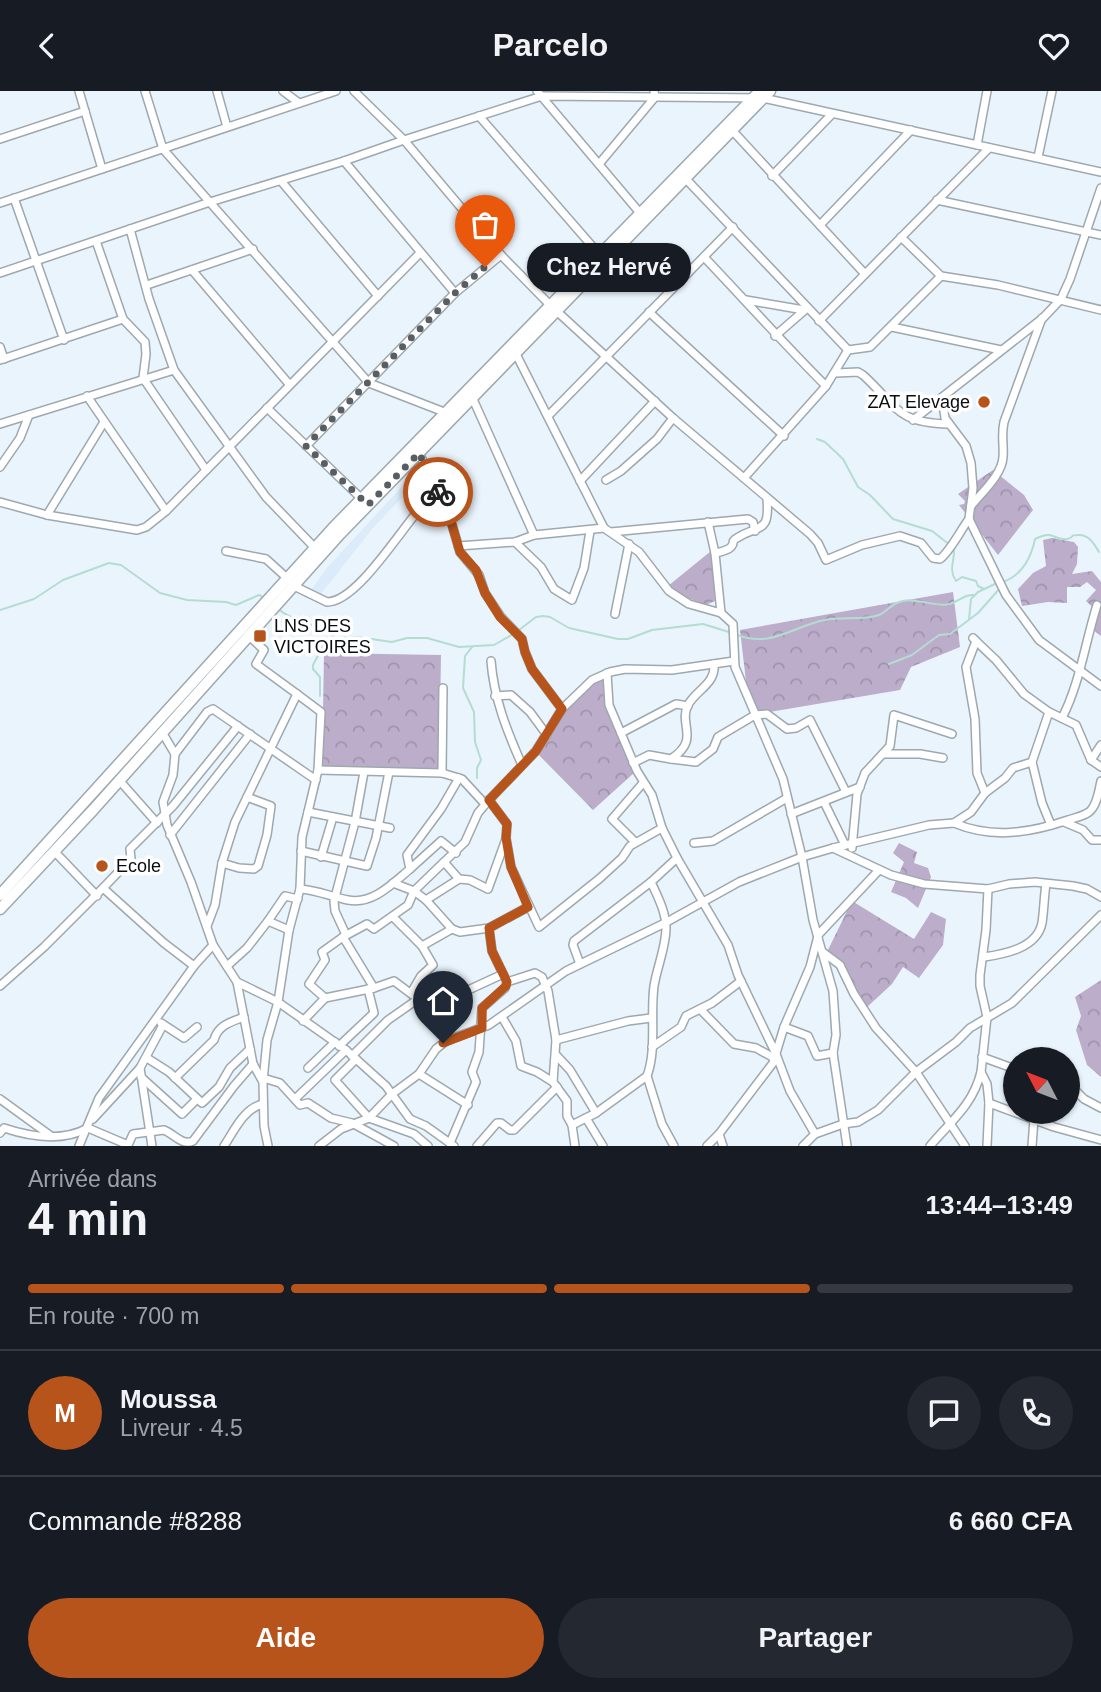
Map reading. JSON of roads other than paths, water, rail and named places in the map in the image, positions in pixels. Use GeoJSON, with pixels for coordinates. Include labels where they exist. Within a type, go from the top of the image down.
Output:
{"type":"FeatureCollection","features":[{"type":"Feature","properties":{"kind":"street"},"geometry":{"type":"LineString","coordinates":[[79,91],[102,169]]}},
{"type":"Feature","properties":{"kind":"street"},"geometry":{"type":"LineString","coordinates":[[145,91],[163,149],[369,383],[444,412]]}},
{"type":"Feature","properties":{"kind":"street"},"geometry":{"type":"LineString","coordinates":[[217,91],[227,127]]}},
{"type":"Feature","properties":{"kind":"street"},"geometry":{"type":"LineString","coordinates":[[283,91],[299,103]]}},
{"type":"Feature","properties":{"kind":"street"},"geometry":{"type":"LineString","coordinates":[[0,202],[336,91]]}},
{"type":"Feature","properties":{"kind":"street"},"geometry":{"type":"LineString","coordinates":[[354,91],[404,140],[501,254],[553,307],[673,418],[816,540],[824,559],[828,561],[862,545],[900,535],[921,543],[933,558],[940,559],[948,551],[969,519],[973,488],[969,454],[949,424],[944,410],[946,395]]}},
{"type":"Feature","properties":{"kind":"street"},"geometry":{"type":"LineString","coordinates":[[977,145],[987,91]]}},
{"type":"Feature","properties":{"kind":"street"},"geometry":{"type":"LineString","coordinates":[[1038,157],[1052,91]]}},
{"type":"Feature","properties":{"kind":"street"},"geometry":{"type":"LineString","coordinates":[[0,273],[210,202],[344,162],[539,94],[762,94],[832,114],[1101,172]]}},
{"type":"Feature","properties":{"kind":"street"},"geometry":{"type":"LineString","coordinates":[[539,94],[640,213]]}},
{"type":"Feature","properties":{"kind":"street"},"geometry":{"type":"LineString","coordinates":[[599,164],[654,94]]}},
{"type":"Feature","properties":{"kind":"street"},"geometry":{"type":"LineString","coordinates":[[290,582],[315,548],[419,453],[515,352],[599,254],[762,94]]}},
{"type":"Feature","properties":{"kind":"street"},"geometry":{"type":"LineString","coordinates":[[0,139],[85,111]]}},
{"type":"Feature","properties":{"kind":"street"},"geometry":{"type":"LineString","coordinates":[[772,176],[832,114]]}},
{"type":"Feature","properties":{"kind":"street"},"geometry":{"type":"LineString","coordinates":[[479,116],[599,254]]}},
{"type":"Feature","properties":{"kind":"street"},"geometry":{"type":"LineString","coordinates":[[729,128],[865,274]]}},
{"type":"Feature","properties":{"kind":"street"},"geometry":{"type":"LineString","coordinates":[[0,895],[444,412],[685,178],[729,128]]}},
{"type":"Feature","properties":{"kind":"street"},"geometry":{"type":"LineString","coordinates":[[820,225],[911,130]]}},
{"type":"Feature","properties":{"kind":"street"},"geometry":{"type":"LineString","coordinates":[[819,321],[989,148]]}},
{"type":"Feature","properties":{"kind":"street"},"geometry":{"type":"LineString","coordinates":[[344,162],[455,293]]}},
{"type":"Feature","properties":{"kind":"street"},"geometry":{"type":"LineString","coordinates":[[685,178],[806,309],[848,350]]}},
{"type":"Feature","properties":{"kind":"street"},"geometry":{"type":"LineString","coordinates":[[281,181],[378,296]]}},
{"type":"Feature","properties":{"kind":"street"},"geometry":{"type":"LineString","coordinates":[[913,420],[1043,318],[1061,299],[1101,188]]}},
{"type":"Feature","properties":{"kind":"street"},"geometry":{"type":"LineString","coordinates":[[14,198],[64,340]]}},
{"type":"Feature","properties":{"kind":"street"},"geometry":{"type":"LineString","coordinates":[[937,200],[1101,235]]}},
{"type":"Feature","properties":{"kind":"street"},"geometry":{"type":"LineString","coordinates":[[548,416],[733,227]]}},
{"type":"Feature","properties":{"kind":"street"},"geometry":{"type":"LineString","coordinates":[[130,229],[174,370],[266,497],[315,548]]}},
{"type":"Feature","properties":{"kind":"street"},"geometry":{"type":"LineString","coordinates":[[901,237],[941,276],[1061,299],[1101,310]]}},
{"type":"Feature","properties":{"kind":"street"},"geometry":{"type":"LineString","coordinates":[[96,241],[123,319],[145,342],[143,378],[206,470]]}},
{"type":"Feature","properties":{"kind":"street"},"geometry":{"type":"LineString","coordinates":[[147,285],[253,249]]}},
{"type":"Feature","properties":{"kind":"street"},"geometry":{"type":"LineString","coordinates":[[0,502],[47,515],[140,530],[166,511],[420,253]]}},
{"type":"Feature","properties":{"kind":"street"},"geometry":{"type":"LineString","coordinates":[[306,446],[455,293],[501,254]]}},
{"type":"Feature","properties":{"kind":"street"},"geometry":{"type":"LineString","coordinates":[[704,257],[775,336],[826,386]]}},
{"type":"Feature","properties":{"kind":"street"},"geometry":{"type":"LineString","coordinates":[[192,270],[289,384]]}},
{"type":"Feature","properties":{"kind":"street"},"geometry":{"type":"LineString","coordinates":[[848,350],[870,347],[941,276]]}},
{"type":"Feature","properties":{"kind":"street"},"geometry":{"type":"LineString","coordinates":[[745,300],[806,309]]}},
{"type":"Feature","properties":{"kind":"street"},"geometry":{"type":"LineString","coordinates":[[775,336],[806,309]]}},
{"type":"Feature","properties":{"kind":"street"},"geometry":{"type":"LineString","coordinates":[[649,312],[784,436]]}},
{"type":"Feature","properties":{"kind":"street"},"geometry":{"type":"LineString","coordinates":[[971,506],[999,471],[1003,456],[1001,439],[1004,422],[1043,318]]}},
{"type":"Feature","properties":{"kind":"street"},"geometry":{"type":"LineString","coordinates":[[0,347],[2,359],[123,319]]}},
{"type":"Feature","properties":{"kind":"street"},"geometry":{"type":"LineString","coordinates":[[892,327],[1002,350]]}},
{"type":"Feature","properties":{"kind":"street"},"geometry":{"type":"LineString","coordinates":[[145,342],[162,335]]}},
{"type":"Feature","properties":{"kind":"street"},"geometry":{"type":"LineString","coordinates":[[744,478],[826,386],[848,350]]}},
{"type":"Feature","properties":{"kind":"street"},"geometry":{"type":"LineString","coordinates":[[515,352],[580,481],[608,530],[648,561],[669,591],[689,604],[721,613],[733,626],[734,661],[741,685],[783,779],[802,857],[805,883],[833,991],[836,1035],[833,1053],[847,1146]]}},
{"type":"Feature","properties":{"kind":"street"},"geometry":{"type":"LineString","coordinates":[[0,424],[174,370]]}},
{"type":"Feature","properties":{"kind":"street"},"geometry":{"type":"LineString","coordinates":[[836,373],[858,372],[863,375],[902,414],[913,420],[949,424]]}},
{"type":"Feature","properties":{"kind":"street"},"geometry":{"type":"LineString","coordinates":[[87,396],[166,511]]}},
{"type":"Feature","properties":{"kind":"street"},"geometry":{"type":"LineString","coordinates":[[472,397],[534,535]]}},
{"type":"Feature","properties":{"kind":"street"},"geometry":{"type":"LineString","coordinates":[[580,481],[655,401]]}},
{"type":"Feature","properties":{"kind":"street"},"geometry":{"type":"LineString","coordinates":[[267,408],[364,502]]}},
{"type":"Feature","properties":{"kind":"street"},"geometry":{"type":"LineString","coordinates":[[0,467],[25,429],[29,415]]}},
{"type":"Feature","properties":{"kind":"street"},"geometry":{"type":"LineString","coordinates":[[606,480],[621,471],[657,439],[673,418]]}},
{"type":"Feature","properties":{"kind":"street"},"geometry":{"type":"LineString","coordinates":[[47,515],[104,422]]}},
{"type":"Feature","properties":{"kind":"street"},"geometry":{"type":"LineString","coordinates":[[419,453],[450,518],[458,546],[476,570],[485,593],[500,617],[522,639],[532,669],[562,709]]}},
{"type":"Feature","properties":{"kind":"street"},"geometry":{"type":"LineString","coordinates":[[226,551],[265,559],[290,582],[327,602],[341,598],[386,552],[437,490]]}},
{"type":"Feature","properties":{"kind":"street"},"geometry":{"type":"LineString","coordinates":[[715,553],[730,548],[736,538],[755,531],[766,519],[766,499]]}},
{"type":"Feature","properties":{"kind":"street"},"geometry":{"type":"LineString","coordinates":[[458,546],[515,542],[534,535],[748,519],[755,531]]}},
{"type":"Feature","properties":{"kind":"street"},"geometry":{"type":"LineString","coordinates":[[969,519],[1019,615],[1039,640],[1101,686]]}},
{"type":"Feature","properties":{"kind":"street"},"geometry":{"type":"LineString","coordinates":[[708,522],[715,553],[721,613]]}},
{"type":"Feature","properties":{"kind":"street"},"geometry":{"type":"LineString","coordinates":[[515,542],[541,568],[554,589],[572,600],[584,568],[590,531]]}},
{"type":"Feature","properties":{"kind":"street"},"geometry":{"type":"LineString","coordinates":[[615,614],[629,544]]}},
{"type":"Feature","properties":{"kind":"street"},"geometry":{"type":"LineString","coordinates":[[1062,718],[1073,694],[1097,605]]}},
{"type":"Feature","properties":{"kind":"street"},"geometry":{"type":"LineString","coordinates":[[0,909],[248,635],[268,606]]}},
{"type":"Feature","properties":{"kind":"street"},"geometry":{"type":"LineString","coordinates":[[248,635],[264,650],[256,664],[321,712],[318,770],[303,831],[300,889],[289,930],[278,1002],[267,1040],[263,1104],[268,1146]]}},
{"type":"Feature","properties":{"kind":"street"},"geometry":{"type":"LineString","coordinates":[[985,793],[977,773],[975,719],[966,667],[975,639],[1024,694],[1049,712],[1074,723],[1080,731],[1091,760],[1101,767]]}},
{"type":"Feature","properties":{"kind":"street"},"geometry":{"type":"LineString","coordinates":[[491,661],[495,696],[522,765]]}},
{"type":"Feature","properties":{"kind":"street"},"geometry":{"type":"LineString","coordinates":[[325,998],[309,984],[325,960],[322,952],[367,924],[374,929],[410,903],[414,891],[456,853],[487,802],[547,735],[562,709],[588,683],[607,673],[625,669],[672,670],[734,661]]}},
{"type":"Feature","properties":{"kind":"street"},"geometry":{"type":"LineString","coordinates":[[671,759],[681,751],[687,741],[688,706],[713,675],[714,664]]}},
{"type":"Feature","properties":{"kind":"street"},"geometry":{"type":"LineString","coordinates":[[607,673],[609,705],[643,783],[656,803],[662,828],[728,945],[741,981],[790,1091],[816,1134]]}},
{"type":"Feature","properties":{"kind":"street"},"geometry":{"type":"LineString","coordinates":[[442,773],[443,688]]}},
{"type":"Feature","properties":{"kind":"street"},"geometry":{"type":"LineString","coordinates":[[206,927],[215,905],[230,834],[297,694]]}},
{"type":"Feature","properties":{"kind":"street"},"geometry":{"type":"LineString","coordinates":[[495,696],[511,695],[530,712],[547,735]]}},
{"type":"Feature","properties":{"kind":"street"},"geometry":{"type":"LineString","coordinates":[[621,733],[676,704],[688,706]]}},
{"type":"Feature","properties":{"kind":"street"},"geometry":{"type":"LineString","coordinates":[[316,780],[215,710],[210,710],[175,754],[173,775],[164,795],[164,814],[213,945],[237,982],[253,1064],[263,1080],[280,1083],[300,1105],[308,1103],[331,1118],[352,1123],[394,1146]]}},
{"type":"Feature","properties":{"kind":"street"},"geometry":{"type":"LineString","coordinates":[[1049,712],[1032,762],[1042,803],[1051,825]]}},
{"type":"Feature","properties":{"kind":"street"},"geometry":{"type":"LineString","coordinates":[[634,763],[649,755],[696,762],[713,749],[718,737],[755,715],[766,714],[787,729],[796,728],[811,720],[846,792]]}},
{"type":"Feature","properties":{"kind":"street"},"geometry":{"type":"LineString","coordinates":[[848,844],[860,787],[865,773],[891,743],[894,715],[952,734]]}},
{"type":"Feature","properties":{"kind":"street"},"geometry":{"type":"LineString","coordinates":[[0,986],[97,896],[130,860],[131,849],[157,823],[238,726]]}},
{"type":"Feature","properties":{"kind":"street"},"geometry":{"type":"LineString","coordinates":[[162,732],[175,754]]}},
{"type":"Feature","properties":{"kind":"street"},"geometry":{"type":"LineString","coordinates":[[170,835],[250,734]]}},
{"type":"Feature","properties":{"kind":"street"},"geometry":{"type":"LineString","coordinates":[[1091,760],[1101,745]]}},
{"type":"Feature","properties":{"kind":"street"},"geometry":{"type":"LineString","coordinates":[[884,754],[920,754],[943,758]]}},
{"type":"Feature","properties":{"kind":"street"},"geometry":{"type":"LineString","coordinates":[[954,823],[971,811],[985,793],[1001,782],[1013,768],[1032,762]]}},
{"type":"Feature","properties":{"kind":"street"},"geometry":{"type":"LineString","coordinates":[[318,770],[442,773],[459,778],[507,824],[506,838],[511,867],[535,924],[542,927],[622,858],[635,842],[662,828]]}},
{"type":"Feature","properties":{"kind":"street"},"geometry":{"type":"LineString","coordinates":[[295,1099],[340,1046],[374,1013],[371,988],[335,911],[335,896],[355,822],[364,772]]}},
{"type":"Feature","properties":{"kind":"street"},"geometry":{"type":"LineString","coordinates":[[301,851],[368,866],[389,772]]}},
{"type":"Feature","properties":{"kind":"street"},"geometry":{"type":"LineString","coordinates":[[410,869],[407,855],[459,778]]}},
{"type":"Feature","properties":{"kind":"street"},"geometry":{"type":"LineString","coordinates":[[119,780],[157,823]]}},
{"type":"Feature","properties":{"kind":"street"},"geometry":{"type":"LineString","coordinates":[[325,1144],[352,1123],[369,1118],[392,1094],[419,1074],[443,1043],[482,1028],[502,1017],[545,983],[666,923],[739,882],[802,857],[929,825],[954,823],[999,833],[1039,830],[1091,810],[1101,781]]}},
{"type":"Feature","properties":{"kind":"street"},"geometry":{"type":"LineString","coordinates":[[635,842],[612,819],[643,783]]}},
{"type":"Feature","properties":{"kind":"street"},"geometry":{"type":"LineString","coordinates":[[791,814],[860,787]]}},
{"type":"Feature","properties":{"kind":"street"},"geometry":{"type":"LineString","coordinates":[[222,863],[247,870],[258,866],[267,835],[271,806],[247,797]]}},
{"type":"Feature","properties":{"kind":"street"},"geometry":{"type":"LineString","coordinates":[[694,843],[713,841],[788,798]]}},
{"type":"Feature","properties":{"kind":"street"},"geometry":{"type":"LineString","coordinates":[[824,801],[848,844],[852,857]]}},
{"type":"Feature","properties":{"kind":"street"},"geometry":{"type":"LineString","coordinates":[[308,812],[390,828]]}},
{"type":"Feature","properties":{"kind":"street"},"geometry":{"type":"LineString","coordinates":[[321,857],[333,817]]}},
{"type":"Feature","properties":{"kind":"street"},"geometry":{"type":"LineString","coordinates":[[1064,821],[1083,830],[1092,840],[1101,840]]}},
{"type":"Feature","properties":{"kind":"street"},"geometry":{"type":"LineString","coordinates":[[426,900],[459,879],[471,880],[489,888],[506,838]]}},
{"type":"Feature","properties":{"kind":"street"},"geometry":{"type":"LineString","coordinates":[[300,889],[349,900],[361,900],[393,883],[441,841],[456,853]]}},
{"type":"Feature","properties":{"kind":"street"},"geometry":{"type":"LineString","coordinates":[[833,848],[879,870],[924,884],[988,889],[1026,882],[1073,886],[1101,897]]}},
{"type":"Feature","properties":{"kind":"street"},"geometry":{"type":"LineString","coordinates":[[54,851],[97,896]]}},
{"type":"Feature","properties":{"kind":"street"},"geometry":{"type":"LineString","coordinates":[[580,964],[572,945],[574,941],[651,882],[677,858]]}},
{"type":"Feature","properties":{"kind":"street"},"geometry":{"type":"LineString","coordinates":[[444,862],[459,879]]}},
{"type":"Feature","properties":{"kind":"street"},"geometry":{"type":"LineString","coordinates":[[707,1146],[766,1072],[775,1056],[784,1027],[810,967],[818,935],[879,870]]}},
{"type":"Feature","properties":{"kind":"street"},"geometry":{"type":"LineString","coordinates":[[572,1125],[596,1113],[647,1076],[652,1062],[651,1018],[666,923],[651,882]]}},
{"type":"Feature","properties":{"kind":"street"},"geometry":{"type":"LineString","coordinates":[[393,883],[414,891],[426,900],[452,929],[458,932],[489,928],[528,907]]}},
{"type":"Feature","properties":{"kind":"street"},"geometry":{"type":"LineString","coordinates":[[984,957],[1017,949],[1037,935],[1042,925],[1046,884]]}},
{"type":"Feature","properties":{"kind":"street"},"geometry":{"type":"LineString","coordinates":[[103,888],[194,966]]}},
{"type":"Feature","properties":{"kind":"street"},"geometry":{"type":"LineString","coordinates":[[930,1146],[973,1097],[981,1072],[987,1017],[980,986],[988,889]]}},
{"type":"Feature","properties":{"kind":"street"},"geometry":{"type":"LineString","coordinates":[[227,966],[244,951],[285,895],[298,899]]}},
{"type":"Feature","properties":{"kind":"street"},"geometry":{"type":"LineString","coordinates":[[803,1146],[816,1134],[843,1124],[858,1122],[878,1110],[916,1072],[987,1017],[1012,1003],[1101,915]]}},
{"type":"Feature","properties":{"kind":"street"},"geometry":{"type":"LineString","coordinates":[[393,917],[422,946],[433,965],[411,993]]}},
{"type":"Feature","properties":{"kind":"street"},"geometry":{"type":"LineString","coordinates":[[268,921],[289,930]]}},
{"type":"Feature","properties":{"kind":"street"},"geometry":{"type":"LineString","coordinates":[[237,982],[278,1002],[340,1046],[392,1094],[410,1119],[452,1145],[477,1082],[472,1072],[479,1052],[482,1008],[505,988],[507,982],[492,951],[489,928]]}},
{"type":"Feature","properties":{"kind":"street"},"geometry":{"type":"LineString","coordinates":[[422,946],[452,929]]}},
{"type":"Feature","properties":{"kind":"street"},"geometry":{"type":"LineString","coordinates":[[79,1146],[99,1098],[194,966],[213,945]]}},
{"type":"Feature","properties":{"kind":"street"},"geometry":{"type":"LineString","coordinates":[[824,953],[838,963],[876,1028],[916,1072],[965,1146]]}},
{"type":"Feature","properties":{"kind":"street"},"geometry":{"type":"LineString","coordinates":[[477,1146],[499,1122],[514,1130],[555,1085],[556,1040],[545,983],[542,977],[535,973],[507,982]]}},
{"type":"Feature","properties":{"kind":"street"},"geometry":{"type":"LineString","coordinates":[[303,1020],[325,998],[394,981],[428,1009],[503,974]]}},
{"type":"Feature","properties":{"kind":"street"},"geometry":{"type":"LineString","coordinates":[[652,1047],[681,1027],[686,1016],[741,981]]}},
{"type":"Feature","properties":{"kind":"street"},"geometry":{"type":"LineString","coordinates":[[418,999],[388,1020],[335,1079],[369,1118],[418,1136],[428,1146]]}},
{"type":"Feature","properties":{"kind":"street"},"geometry":{"type":"LineString","coordinates":[[700,1009],[734,1044],[756,1048],[775,1056]]}},
{"type":"Feature","properties":{"kind":"street"},"geometry":{"type":"LineString","coordinates":[[176,1078],[214,1039],[216,1033],[225,1025],[244,1017]]}},
{"type":"Feature","properties":{"kind":"street"},"geometry":{"type":"LineString","coordinates":[[502,1017],[516,1041],[521,1066],[537,1072],[555,1085],[567,1101],[567,1116],[572,1125],[575,1146]]}},
{"type":"Feature","properties":{"kind":"street"},"geometry":{"type":"LineString","coordinates":[[556,1040],[628,1021],[651,1018]]}},
{"type":"Feature","properties":{"kind":"street"},"geometry":{"type":"LineString","coordinates":[[154,1020],[184,1038],[197,1027]]}},
{"type":"Feature","properties":{"kind":"street"},"geometry":{"type":"LineString","coordinates":[[0,1133],[4,1128],[37,1136],[74,1136],[88,1126],[143,1064],[163,1025]]}},
{"type":"Feature","properties":{"kind":"street"},"geometry":{"type":"LineString","coordinates":[[784,1027],[807,1035],[817,1056],[833,1053]]}},
{"type":"Feature","properties":{"kind":"street"},"geometry":{"type":"LineString","coordinates":[[308,1068],[340,1046]]}},
{"type":"Feature","properties":{"kind":"street"},"geometry":{"type":"LineString","coordinates":[[129,1056],[176,1078],[201,1103],[219,1087],[230,1068],[250,1049]]}},
{"type":"Feature","properties":{"kind":"street"},"geometry":{"type":"LineString","coordinates":[[556,1055],[570,1070],[596,1113]]}},
{"type":"Feature","properties":{"kind":"street"},"geometry":{"type":"LineString","coordinates":[[982,1057],[1003,1065]]}},
{"type":"Feature","properties":{"kind":"street"},"geometry":{"type":"LineString","coordinates":[[143,1064],[141,1077],[152,1146]]}},
{"type":"Feature","properties":{"kind":"street"},"geometry":{"type":"LineString","coordinates":[[88,1126],[128,1145],[132,1134],[166,1130],[183,1145],[194,1141],[253,1064]]}},
{"type":"Feature","properties":{"kind":"street"},"geometry":{"type":"LineString","coordinates":[[981,1072],[987,1084],[989,1103],[987,1146]]}},
{"type":"Feature","properties":{"kind":"street"},"geometry":{"type":"LineString","coordinates":[[419,1074],[468,1105]]}},
{"type":"Feature","properties":{"kind":"street"},"geometry":{"type":"LineString","coordinates":[[647,1076],[662,1124],[674,1146]]}},
{"type":"Feature","properties":{"kind":"street"},"geometry":{"type":"LineString","coordinates":[[141,1077],[183,1114],[197,1100]]}},
{"type":"Feature","properties":{"kind":"street"},"geometry":{"type":"LineString","coordinates":[[1080,1095],[1101,1108]]}},
{"type":"Feature","properties":{"kind":"street"},"geometry":{"type":"LineString","coordinates":[[0,1100],[51,1136]]}},
{"type":"Feature","properties":{"kind":"street"},"geometry":{"type":"LineString","coordinates":[[989,1103],[1003,1108]]}},
{"type":"Feature","properties":{"kind":"street"},"geometry":{"type":"LineString","coordinates":[[223,1146],[249,1110],[263,1104]]}},
{"type":"Feature","properties":{"kind":"street"},"geometry":{"type":"LineString","coordinates":[[586,1118],[603,1146]]}},
{"type":"Feature","properties":{"kind":"street"},"geometry":{"type":"LineString","coordinates":[[1032,1146],[1034,1124]]}},
{"type":"Feature","properties":{"kind":"street"},"geometry":{"type":"LineString","coordinates":[[1046,1124],[1100,1136]]}},
{"type":"Feature","properties":{"kind":"street"},"geometry":{"type":"LineString","coordinates":[[719,1133],[723,1146]]}},
{"type":"Feature","properties":{"kind":"waterway"},"geometry":{"type":"LineString","coordinates":[[817,439],[825,442],[843,459],[858,487],[870,495],[893,519],[932,531],[950,545]]}},
{"type":"Feature","properties":{"kind":"waterway"},"geometry":{"type":"LineString","coordinates":[[1003,582],[1020,570],[1031,553],[1035,539],[1042,536],[1050,535],[1062,539],[1082,535],[1091,540],[1099,552]]}},
{"type":"Feature","properties":{"kind":"waterway"},"geometry":{"type":"LineString","coordinates":[[954,549],[952,569],[956,581],[962,577],[976,581],[978,586],[984,589]]}},
{"type":"Feature","properties":{"kind":"waterway"},"geometry":{"type":"LineString","coordinates":[[0,610],[34,599],[63,580],[109,563],[121,565],[160,593],[187,600],[236,605],[259,595],[265,598]]}},
{"type":"Feature","properties":{"kind":"waterway"},"geometry":{"type":"LineString","coordinates":[[969,619],[971,599],[978,592],[997,583]]}},
{"type":"Feature","properties":{"kind":"waterway"},"geometry":{"type":"LineString","coordinates":[[889,664],[912,655],[939,635],[950,634],[978,613],[1001,587]]}},
{"type":"Feature","properties":{"kind":"waterway"},"geometry":{"type":"LineString","coordinates":[[737,635],[772,638],[825,620],[879,615],[903,601],[944,605],[975,595]]}},
{"type":"Feature","properties":{"kind":"waterway"},"geometry":{"type":"LineString","coordinates":[[277,608],[334,637]]}},
{"type":"Feature","properties":{"kind":"waterway"},"geometry":{"type":"LineString","coordinates":[[519,630],[536,617],[543,616],[569,628],[618,639],[628,639],[652,630],[703,624],[732,633]]}},
{"type":"Feature","properties":{"kind":"waterway"},"geometry":{"type":"LineString","coordinates":[[320,696],[320,677],[313,665],[327,639],[357,637],[392,642],[407,638],[427,638],[459,647],[494,645],[515,633]]}},
{"type":"Feature","properties":{"kind":"waterway"},"geometry":{"type":"LineString","coordinates":[[472,647],[465,656],[463,688],[474,712],[475,742],[481,760],[477,768],[477,778]]}},
{"type":"Feature","properties":{"kind":"place","name":"Chez Hervé"},"geometry":{"type":"Point","coordinates":[485,267]}},
{"type":"Feature","properties":{"kind":"place","name":"ZAT Elevage"},"geometry":{"type":"Point","coordinates":[984,402]}},
{"type":"Feature","properties":{"kind":"place","name":"LNS DES VICTOIRES"},"geometry":{"type":"Point","coordinates":[260,636]}},
{"type":"Feature","properties":{"kind":"place","name":"Ecole"},"geometry":{"type":"Point","coordinates":[102,866]}}]}
